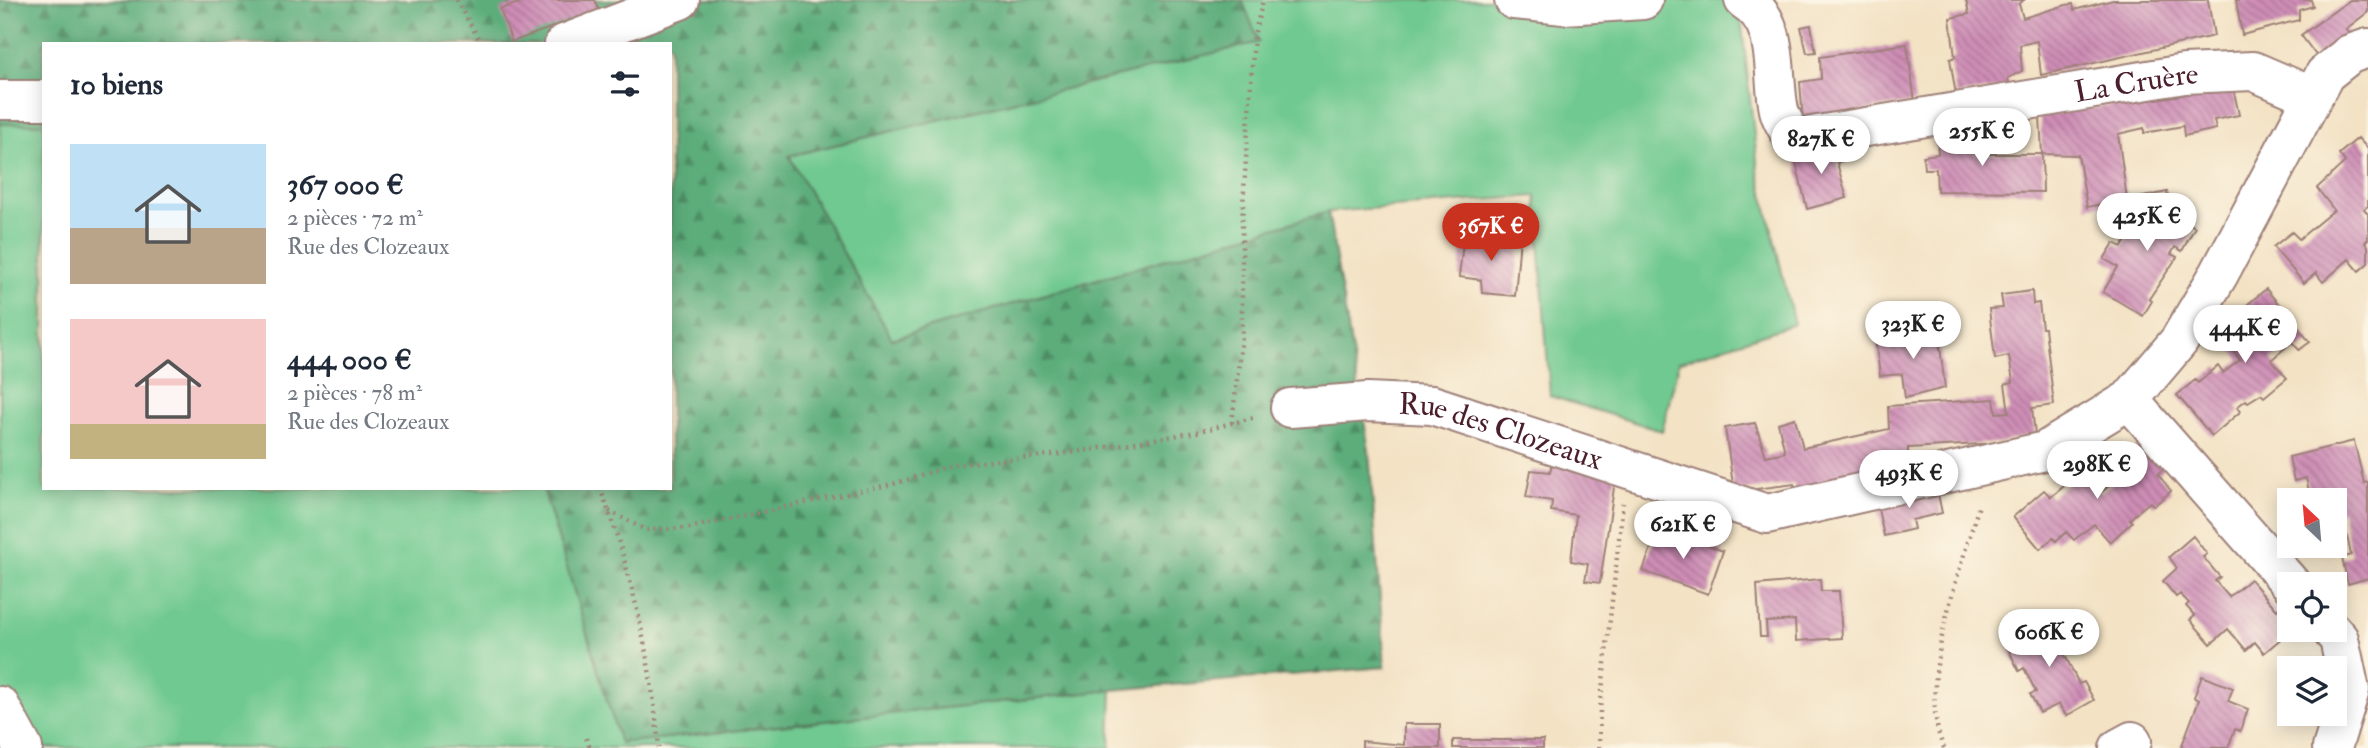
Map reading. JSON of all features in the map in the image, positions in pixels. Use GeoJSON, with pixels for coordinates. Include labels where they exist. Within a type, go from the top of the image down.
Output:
{"type":"FeatureCollection","features":[{"type":"Feature","properties":{"kind":"street"},"geometry":{"type":"LineString","coordinates":[[569,42],[680,0]]}},
{"type":"Feature","properties":{"kind":"street"},"geometry":{"type":"LineString","coordinates":[[1514,0],[1564,5],[1643,0]]}},
{"type":"Feature","properties":{"kind":"street","name":"La Cruère"},"geometry":{"type":"LineString","coordinates":[[1744,0],[1753,5],[1771,34],[1779,113],[1794,139],[2184,74],[2253,71],[2311,96]]}},
{"type":"Feature","properties":{"kind":"street","name":"Rue des Clozeaux"},"geometry":{"type":"LineString","coordinates":[[1290,408],[1368,401],[1432,405],[1767,514],[2045,451],[2129,400],[2186,330],[2325,74],[2350,54],[2368,48]]}},
{"type":"Feature","properties":{"kind":"street"},"geometry":{"type":"LineString","coordinates":[[0,100],[42,100]]}},
{"type":"Feature","properties":{"kind":"street"},"geometry":{"type":"LineString","coordinates":[[2129,400],[2280,572]]}},
{"type":"Feature","properties":{"kind":"street"},"geometry":{"type":"LineString","coordinates":[[2332,748],[2350,690],[2340,642]]}},
{"type":"Feature","properties":{"kind":"street"},"geometry":{"type":"LineString","coordinates":[[0,706],[23,748]]}},
{"type":"Feature","properties":{"kind":"path"},"geometry":{"type":"LineString","coordinates":[[456,0],[481,42]]}},
{"type":"Feature","properties":{"kind":"path"},"geometry":{"type":"LineString","coordinates":[[1232,423],[1242,336],[1242,221],[1254,36],[1263,0]]}},
{"type":"Feature","properties":{"kind":"path"},"geometry":{"type":"LineString","coordinates":[[609,511],[646,530],[689,527],[846,495],[952,465],[1070,453],[1232,423],[1290,408]]}},
{"type":"Feature","properties":{"kind":"path"},"geometry":{"type":"LineString","coordinates":[[1944,748],[1936,731],[1932,702],[1938,655],[1983,488],[1979,465]]}},
{"type":"Feature","properties":{"kind":"path"},"geometry":{"type":"LineString","coordinates":[[1599,748],[1600,708],[1627,468]]}},
{"type":"Feature","properties":{"kind":"path"},"geometry":{"type":"LineString","coordinates":[[601,490],[625,564],[654,686],[659,748]]}},
{"type":"Feature","properties":{"kind":"path"},"geometry":{"type":"LineString","coordinates":[[586,738],[590,748]]}},
{"type":"Feature","properties":{"kind":"green space"},"geometry":{"type":"Polygon","coordinates":[[[0,0],[1242,0],[1259,42],[789,156],[892,339],[1328,212],[1369,450],[1385,667],[1112,690],[620,743],[544,490],[672,490],[672,42],[42,42],[42,124],[0,124],[0,0]]]}},
{"type":"Feature","properties":{"kind":"green space"},"geometry":{"type":"Polygon","coordinates":[[[1242,0],[1739,0],[1758,170],[1794,324],[1679,362],[1662,431],[1550,396],[1536,196],[1328,212],[892,339],[789,156],[1258,42],[1242,0]]]}},
{"type":"Feature","properties":{"kind":"green space"},"geometry":{"type":"Polygon","coordinates":[[[0,124],[42,124],[42,490],[544,490],[620,743],[1112,690],[1110,748],[0,748],[0,124]]]}},
{"type":"Feature","properties":{"kind":"building"},"geometry":{"type":"Polygon","coordinates":[[[528,0],[595,0],[599,10],[512,42],[500,9],[528,0]]]}},
{"type":"Feature","properties":{"kind":"building"},"geometry":{"type":"Polygon","coordinates":[[[1966,0],[2024,0],[2019,4],[2023,18],[2066,5],[2073,4],[2074,10],[2113,0],[2208,0],[2214,36],[2041,75],[2037,41],[2020,45],[2022,71],[2008,78],[2009,86],[1956,95],[1950,59],[1955,57],[1950,18],[1969,14],[1966,0]]]}},
{"type":"Feature","properties":{"kind":"building"},"geometry":{"type":"Polygon","coordinates":[[[2236,0],[2311,0],[2313,6],[2299,10],[2299,20],[2242,35],[2236,0]]]}},
{"type":"Feature","properties":{"kind":"building"},"geometry":{"type":"Polygon","coordinates":[[[2350,0],[2368,0],[2368,12],[2346,29],[2349,33],[2318,58],[2301,35],[2350,0]]]}},
{"type":"Feature","properties":{"kind":"building"},"geometry":{"type":"Polygon","coordinates":[[[1811,25],[1816,52],[1807,53],[1801,27],[1811,25]]]}},
{"type":"Feature","properties":{"kind":"building"},"geometry":{"type":"Polygon","coordinates":[[[1907,44],[1915,102],[1803,121],[1800,82],[1821,79],[1820,57],[1907,44]]]}},
{"type":"Feature","properties":{"kind":"building"},"geometry":{"type":"Polygon","coordinates":[[[2233,87],[2239,115],[2214,120],[2216,129],[2184,136],[2183,126],[2144,133],[2144,128],[2118,134],[2127,199],[2087,207],[2078,155],[2042,154],[2040,116],[2233,87]]]}},
{"type":"Feature","properties":{"kind":"building"},"geometry":{"type":"Polygon","coordinates":[[[1973,129],[1975,154],[2042,154],[2043,192],[1937,191],[1936,169],[1924,169],[1923,156],[1938,154],[1937,135],[1973,129]]]}},
{"type":"Feature","properties":{"kind":"building"},"geometry":{"type":"Polygon","coordinates":[[[2358,138],[2368,149],[2368,206],[2364,209],[2368,214],[2368,239],[2365,242],[2368,246],[2368,263],[2359,271],[2349,259],[2323,282],[2316,273],[2304,283],[2273,247],[2292,232],[2299,239],[2334,210],[2317,188],[2345,162],[2339,154],[2358,138]]]}},
{"type":"Feature","properties":{"kind":"building"},"geometry":{"type":"Polygon","coordinates":[[[1842,146],[1845,159],[1837,163],[1847,198],[1807,209],[1794,154],[1842,146]]]}},
{"type":"Feature","properties":{"kind":"building"},"geometry":{"type":"Polygon","coordinates":[[[2167,192],[2171,213],[2195,227],[2182,251],[2175,247],[2171,254],[2177,257],[2149,299],[2152,301],[2143,316],[2103,292],[2118,267],[2104,259],[2114,243],[2122,247],[2141,216],[2138,198],[2167,192]]]}},
{"type":"Feature","properties":{"kind":"building"},"geometry":{"type":"Polygon","coordinates":[[[1464,234],[1520,238],[1515,296],[1482,293],[1481,280],[1459,277],[1464,234]]]}},
{"type":"Feature","properties":{"kind":"building"},"geometry":{"type":"Polygon","coordinates":[[[2266,289],[2310,342],[2299,350],[2292,342],[2271,360],[2287,378],[2264,397],[2261,394],[2248,402],[2246,400],[2237,407],[2240,412],[2212,436],[2177,395],[2195,380],[2198,383],[2218,366],[2223,373],[2240,360],[2223,339],[2253,313],[2247,305],[2266,289]]]}},
{"type":"Feature","properties":{"kind":"building"},"geometry":{"type":"Polygon","coordinates":[[[2032,291],[2033,304],[2039,303],[2042,328],[2045,328],[2054,405],[2032,408],[2035,434],[1999,443],[1908,448],[1908,464],[1795,492],[1794,484],[1734,492],[1725,428],[1755,423],[1766,456],[1785,452],[1778,423],[1795,418],[1803,448],[1889,429],[1888,406],[1994,399],[1996,413],[2009,412],[2005,384],[2013,382],[2009,356],[1995,359],[1989,309],[2003,308],[2001,295],[2032,291]]]}},
{"type":"Feature","properties":{"kind":"building"},"geometry":{"type":"Polygon","coordinates":[[[1938,330],[1945,388],[1905,398],[1902,374],[1880,376],[1875,337],[1938,330]]]}},
{"type":"Feature","properties":{"kind":"building"},"geometry":{"type":"Polygon","coordinates":[[[2147,440],[2168,465],[2158,474],[2171,491],[2154,506],[2150,502],[2141,509],[2130,519],[2132,522],[2110,542],[2094,524],[2074,540],[2066,532],[2040,549],[2013,517],[2044,490],[2051,497],[2082,471],[2100,493],[2116,480],[2113,476],[2132,460],[2129,455],[2147,440]]]}},
{"type":"Feature","properties":{"kind":"building"},"geometry":{"type":"Polygon","coordinates":[[[2354,441],[2364,483],[2368,482],[2368,578],[2348,584],[2342,558],[2351,555],[2347,535],[2347,488],[2308,488],[2306,478],[2294,481],[2289,457],[2354,441]]]}},
{"type":"Feature","properties":{"kind":"building"},"geometry":{"type":"Polygon","coordinates":[[[1552,463],[1616,474],[1600,583],[1585,581],[1588,564],[1571,561],[1576,515],[1551,511],[1552,501],[1526,497],[1531,470],[1550,472],[1552,463]]]}},
{"type":"Feature","properties":{"kind":"building"},"geometry":{"type":"Polygon","coordinates":[[[1936,484],[1942,513],[1912,520],[1914,529],[1884,536],[1877,505],[1936,484]]]}},
{"type":"Feature","properties":{"kind":"building"},"geometry":{"type":"Polygon","coordinates":[[[1658,528],[1723,551],[1708,594],[1643,571],[1658,528]]]}},
{"type":"Feature","properties":{"kind":"building"},"geometry":{"type":"Polygon","coordinates":[[[2193,536],[2207,554],[2203,557],[2220,577],[2215,581],[2229,597],[2250,579],[2277,610],[2277,642],[2264,653],[2255,642],[2246,650],[2228,629],[2211,644],[2190,620],[2195,616],[2186,606],[2189,603],[2180,594],[2176,597],[2163,581],[2177,568],[2169,557],[2193,536]]]}},
{"type":"Feature","properties":{"kind":"building"},"geometry":{"type":"Polygon","coordinates":[[[1820,579],[1821,591],[1839,591],[1842,638],[1796,641],[1795,620],[1766,622],[1767,637],[1760,637],[1757,585],[1820,579]]]}},
{"type":"Feature","properties":{"kind":"building"},"geometry":{"type":"Polygon","coordinates":[[[2049,614],[2060,635],[2056,637],[2079,684],[2084,682],[2094,700],[2066,716],[2059,704],[2040,713],[2030,694],[2036,692],[2024,668],[2019,671],[2009,651],[2026,641],[2020,629],[2049,614]]]}},
{"type":"Feature","properties":{"kind":"building"},"geometry":{"type":"Polygon","coordinates":[[[2202,676],[2233,688],[2228,701],[2248,709],[2240,731],[2235,729],[2228,748],[2181,748],[2199,700],[2194,697],[2202,676]]]}},
{"type":"Feature","properties":{"kind":"building"},"geometry":{"type":"Polygon","coordinates":[[[1404,724],[1440,724],[1440,748],[1362,748],[1362,741],[1404,745],[1404,724]]]}},
{"type":"Feature","properties":{"kind":"building"},"geometry":{"type":"Polygon","coordinates":[[[1453,740],[1543,740],[1543,748],[1453,748],[1453,740]]]}}]}
